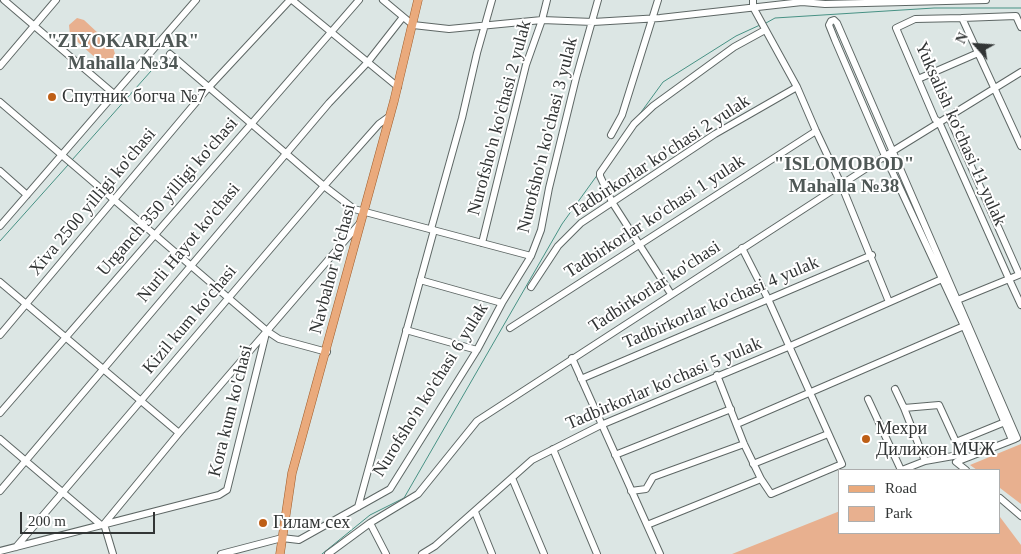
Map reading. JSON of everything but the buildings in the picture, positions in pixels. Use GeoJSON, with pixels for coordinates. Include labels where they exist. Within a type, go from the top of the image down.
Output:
{"type":"FeatureCollection","features":[{"type":"Feature","properties":{"kind":"main road","name":"Navbahor ko'chasi"},"geometry":{"type":"LineString","coordinates":[[280,551],[292,473],[327,352],[363,211],[398,87],[418,0]]}},
{"type":"Feature","properties":{"kind":"street"},"geometry":{"type":"LineString","coordinates":[[4,0],[114,94]]}},
{"type":"Feature","properties":{"kind":"street"},"geometry":{"type":"LineString","coordinates":[[0,66],[56,0]]}},
{"type":"Feature","properties":{"kind":"street"},"geometry":{"type":"LineString","coordinates":[[0,226],[196,0]]}},
{"type":"Feature","properties":{"kind":"street"},"geometry":{"type":"LineString","coordinates":[[291,0],[398,87]]}},
{"type":"Feature","properties":{"kind":"street","name":"Xiva 2500 yilligi ko'chasi"},"geometry":{"type":"LineString","coordinates":[[0,335],[208,88],[291,0]]}},
{"type":"Feature","properties":{"kind":"street","name":"Urganch 350 yilligi ko'chasi"},"geometry":{"type":"LineString","coordinates":[[0,413],[359,0]]}},
{"type":"Feature","properties":{"kind":"street"},"geometry":{"type":"LineString","coordinates":[[384,0],[413,25],[449,29],[542,20],[592,22],[653,18],[753,3],[986,0]]}},
{"type":"Feature","properties":{"kind":"street"},"geometry":{"type":"LineString","coordinates":[[358,507],[420,280],[477,52],[492,0]]}},
{"type":"Feature","properties":{"kind":"street","name":"Nurofsho'n ko'chasi 2 yulak"},"geometry":{"type":"LineString","coordinates":[[482,243],[526,65],[542,20],[546,0]]}},
{"type":"Feature","properties":{"kind":"street","name":"Nurofsho'n ko'chasi 3 yulak"},"geometry":{"type":"LineString","coordinates":[[531,256],[541,230],[549,188],[576,78],[598,0]]}},
{"type":"Feature","properties":{"kind":"street"},"geometry":{"type":"LineString","coordinates":[[611,135],[622,115],[658,0]]}},
{"type":"Feature","properties":{"kind":"street"},"geometry":{"type":"LineString","coordinates":[[753,3],[797,87],[872,255],[890,302]]}},
{"type":"Feature","properties":{"kind":"street"},"geometry":{"type":"LineString","coordinates":[[1021,27],[1016,16],[962,18],[1021,146]]}},
{"type":"Feature","properties":{"kind":"street","name":"Nurli Hayot ko'chasi"},"geometry":{"type":"LineString","coordinates":[[0,491],[190,265],[329,103],[367,63],[403,17]]}},
{"type":"Feature","properties":{"kind":"street","name":"Yuksalish ko'chasi 11 yulak"},"geometry":{"type":"LineString","coordinates":[[962,18],[915,19],[896,28],[934,118],[940,122],[1021,305]]}},
{"type":"Feature","properties":{"kind":"street"},"geometry":{"type":"LineString","coordinates":[[1017,438],[955,301],[893,150],[837,22],[831,21],[829,25],[884,156],[942,278],[955,301],[1005,422],[1017,438]]}},
{"type":"Feature","properties":{"kind":"street"},"geometry":{"type":"LineString","coordinates":[[671,294],[612,202],[600,173],[634,124],[661,99],[763,25]]}},
{"type":"Feature","properties":{"kind":"street"},"geometry":{"type":"LineString","coordinates":[[918,79],[978,53]]}},
{"type":"Feature","properties":{"kind":"street"},"geometry":{"type":"LineString","coordinates":[[170,54],[286,154],[354,209],[531,256]]}},
{"type":"Feature","properties":{"kind":"street","name":"Tadbirkorlar ko'chasi"},"geometry":{"type":"LineString","coordinates":[[328,554],[370,522],[418,494],[477,421],[893,150],[949,118],[1021,72]]}},
{"type":"Feature","properties":{"kind":"street","name":"Tadbirkorlar ko'chasi 2 yulak"},"geometry":{"type":"LineString","coordinates":[[531,287],[558,246],[581,223],[715,134],[797,87]]}},
{"type":"Feature","properties":{"kind":"street"},"geometry":{"type":"LineString","coordinates":[[0,102],[266,331],[279,339],[327,352]]}},
{"type":"Feature","properties":{"kind":"street","name":"Kizil kum ko'chasi"},"geometry":{"type":"LineString","coordinates":[[16,547],[324,186],[378,124],[390,116]]}},
{"type":"Feature","properties":{"kind":"street"},"geometry":{"type":"LineString","coordinates":[[949,118],[1020,274],[955,301]]}},
{"type":"Feature","properties":{"kind":"street"},"geometry":{"type":"LineString","coordinates":[[875,133],[884,129]]}},
{"type":"Feature","properties":{"kind":"street","name":"Tadbirkorlar ko'chasi 1 yulak"},"geometry":{"type":"LineString","coordinates":[[510,328],[816,131]]}},
{"type":"Feature","properties":{"kind":"street"},"geometry":{"type":"LineString","coordinates":[[0,171],[27,195]]}},
{"type":"Feature","properties":{"kind":"street","name":"Kora kum ko'chasi"},"geometry":{"type":"LineString","coordinates":[[103,524],[360,223]]}},
{"type":"Feature","properties":{"kind":"street"},"geometry":{"type":"LineString","coordinates":[[717,375],[753,464],[771,494],[842,464],[768,299],[742,248]]}},
{"type":"Feature","properties":{"kind":"street","name":"Tadbirkorlar ko'chasi 4 yulak"},"geometry":{"type":"LineString","coordinates":[[581,379],[872,255]]}},
{"type":"Feature","properties":{"kind":"street","name":"Nurofsho'n ko'chasi 6 yulak"},"geometry":{"type":"LineString","coordinates":[[221,554],[282,538],[299,540],[390,489],[477,350],[502,303],[531,256]]}},
{"type":"Feature","properties":{"kind":"street","name":"Tadbirkorlar ko'chasi 5 yulak"},"geometry":{"type":"LineString","coordinates":[[422,554],[435,546],[475,512],[532,460],[601,424],[788,347],[942,278]]}},
{"type":"Feature","properties":{"kind":"street"},"geometry":{"type":"LineString","coordinates":[[420,280],[502,303]]}},
{"type":"Feature","properties":{"kind":"street"},"geometry":{"type":"LineString","coordinates":[[0,282],[179,433]]}},
{"type":"Feature","properties":{"kind":"street"},"geometry":{"type":"LineString","coordinates":[[736,424],[964,326]]}},
{"type":"Feature","properties":{"kind":"street"},"geometry":{"type":"LineString","coordinates":[[406,330],[477,350]]}},
{"type":"Feature","properties":{"kind":"street","name":"Kora kum ko'chasi"},"geometry":{"type":"LineString","coordinates":[[0,551],[219,495],[227,490],[266,331]]}},
{"type":"Feature","properties":{"kind":"street"},"geometry":{"type":"LineString","coordinates":[[572,358],[660,554]]}},
{"type":"Feature","properties":{"kind":"street"},"geometry":{"type":"LineString","coordinates":[[896,389],[925,461]]}},
{"type":"Feature","properties":{"kind":"street"},"geometry":{"type":"LineString","coordinates":[[868,400],[901,469]]}},
{"type":"Feature","properties":{"kind":"street"},"geometry":{"type":"LineString","coordinates":[[904,408],[939,405],[956,442],[959,454],[956,462]]}},
{"type":"Feature","properties":{"kind":"street"},"geometry":{"type":"LineString","coordinates":[[615,455],[731,408]]}},
{"type":"Feature","properties":{"kind":"street"},"geometry":{"type":"LineString","coordinates":[[956,442],[1005,422]]}},
{"type":"Feature","properties":{"kind":"street"},"geometry":{"type":"LineString","coordinates":[[753,464],[828,434]]}},
{"type":"Feature","properties":{"kind":"street"},"geometry":{"type":"LineString","coordinates":[[956,462],[1017,438]]}},
{"type":"Feature","properties":{"kind":"street"},"geometry":{"type":"LineString","coordinates":[[0,439],[103,524],[113,554]]}},
{"type":"Feature","properties":{"kind":"street"},"geometry":{"type":"LineString","coordinates":[[631,491],[646,489],[653,476],[744,444]]}},
{"type":"Feature","properties":{"kind":"street"},"geometry":{"type":"LineString","coordinates":[[553,449],[597,554]]}},
{"type":"Feature","properties":{"kind":"street"},"geometry":{"type":"LineString","coordinates":[[904,469],[925,461],[959,454]]}},
{"type":"Feature","properties":{"kind":"street"},"geometry":{"type":"LineString","coordinates":[[956,462],[965,469]]}},
{"type":"Feature","properties":{"kind":"street"},"geometry":{"type":"LineString","coordinates":[[512,478],[544,554]]}},
{"type":"Feature","properties":{"kind":"street"},"geometry":{"type":"LineString","coordinates":[[647,525],[761,480]]}},
{"type":"Feature","properties":{"kind":"street"},"geometry":{"type":"LineString","coordinates":[[1001,499],[1021,516]]}},
{"type":"Feature","properties":{"kind":"street"},"geometry":{"type":"LineString","coordinates":[[475,512],[492,554]]}},
{"type":"Feature","properties":{"kind":"street"},"geometry":{"type":"LineString","coordinates":[[370,522],[386,554]]}},
{"type":"Feature","properties":{"kind":"street"},"geometry":{"type":"LineString","coordinates":[[435,546],[439,554]]}},
{"type":"Feature","properties":{"kind":"green space"},"geometry":{"type":"Polygon","coordinates":[[[77,18],[84,20],[113,47],[115,54],[112,60],[106,63],[100,62],[70,35],[69,25],[77,18]]]}},
{"type":"Feature","properties":{"kind":"green space"},"geometry":{"type":"Polygon","coordinates":[[[1021,444],[1021,504],[1001,489],[1001,469],[976,469],[970,465],[1021,444]]]}},
{"type":"Feature","properties":{"kind":"green space"},"geometry":{"type":"Polygon","coordinates":[[[838,512],[838,534],[1001,534],[1001,518],[1021,545],[1021,554],[732,554],[838,512]]]}},
{"type":"Feature","properties":{"kind":"waterway"},"geometry":{"type":"LineString","coordinates":[[766,23],[775,18],[934,8],[1021,8]]}},
{"type":"Feature","properties":{"kind":"waterway"},"geometry":{"type":"LineString","coordinates":[[639,115],[663,82],[736,36],[760,25]]}},
{"type":"Feature","properties":{"kind":"waterway"},"geometry":{"type":"LineString","coordinates":[[72,160],[183,35]]}},
{"type":"Feature","properties":{"kind":"waterway"},"geometry":{"type":"LineString","coordinates":[[0,241],[68,165]]}},
{"type":"Feature","properties":{"kind":"waterway"},"geometry":{"type":"LineString","coordinates":[[322,554],[370,515],[404,498],[562,224],[598,174]]}},
{"type":"Feature","properties":{"kind":"place","name":"Спутник богча №7"},"geometry":{"type":"Point","coordinates":[52,97]}},
{"type":"Feature","properties":{"kind":"place","name":"Мехри Дилижон МЧЖ"},"geometry":{"type":"Point","coordinates":[866,439]}},
{"type":"Feature","properties":{"kind":"place","name":"Гилам сех"},"geometry":{"type":"Point","coordinates":[263,523]}},
{"type":"Feature","properties":{"kind":"district","name":"\"ZIYOKARLAR\" Mahalla №34"},"geometry":{"type":"Point","coordinates":[123,53]}},
{"type":"Feature","properties":{"kind":"district","name":"\"ISLOMOBOD\" Mahalla №38"},"geometry":{"type":"Point","coordinates":[844,176]}}]}
